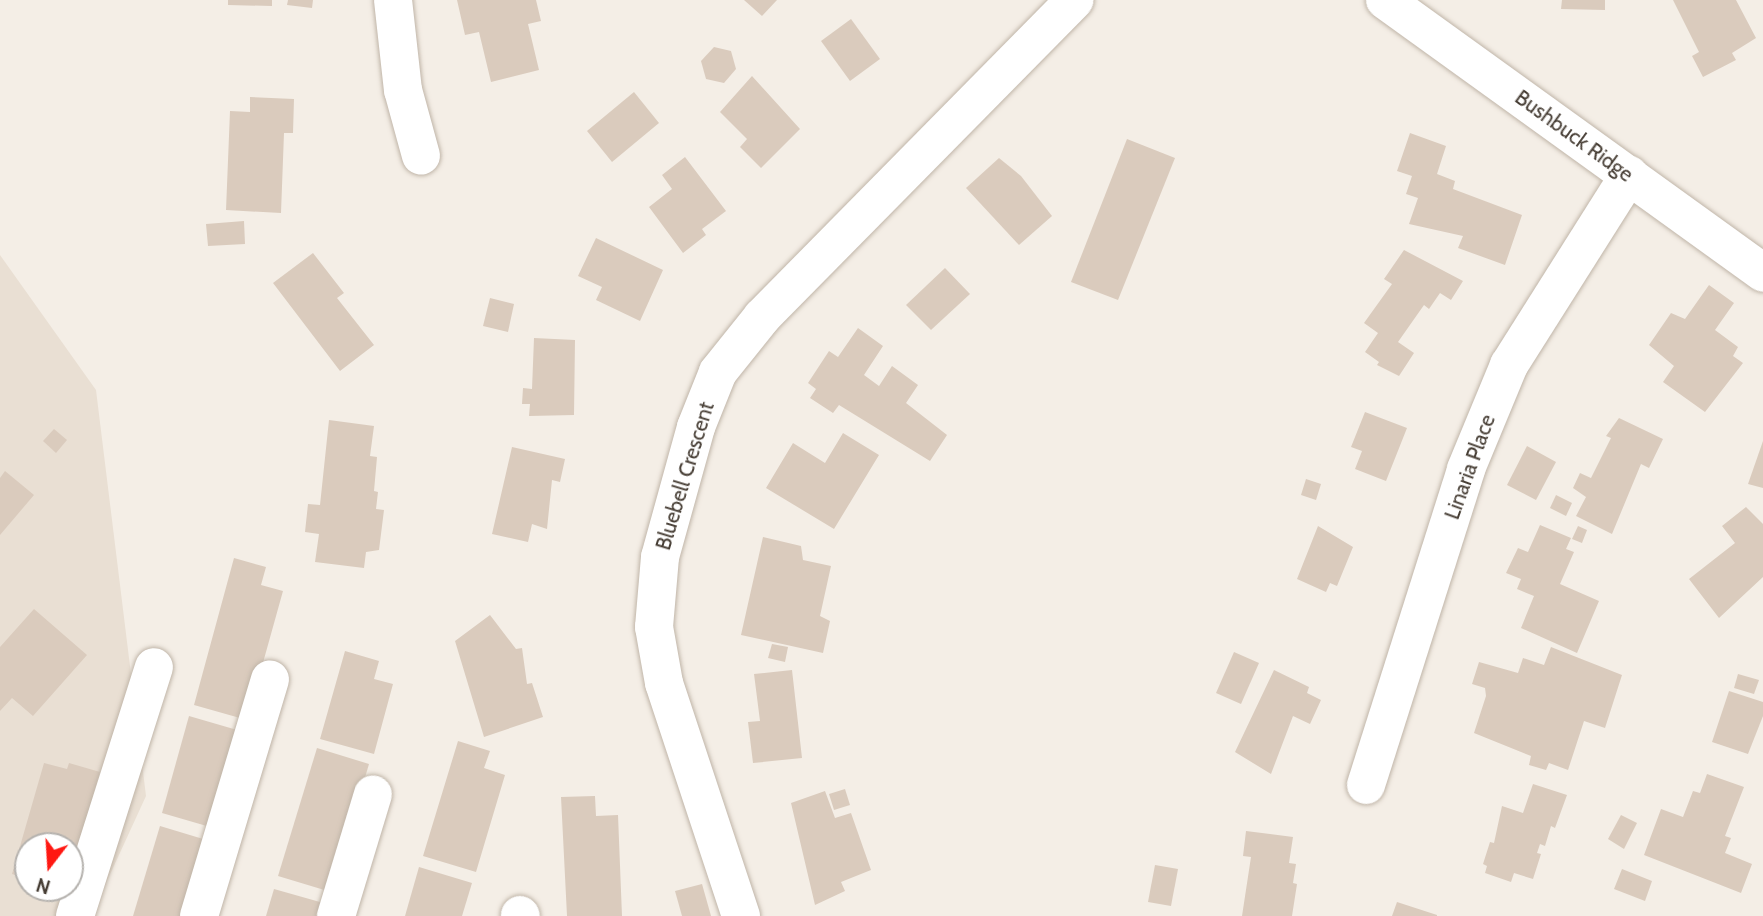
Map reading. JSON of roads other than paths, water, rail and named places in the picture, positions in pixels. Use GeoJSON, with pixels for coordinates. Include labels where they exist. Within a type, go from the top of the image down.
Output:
{"type":"FeatureCollection","features":[{"type":"Feature","properties":{"kind":"street"},"geometry":{"type":"LineString","coordinates":[[393,0],[403,90],[421,156]]}},
{"type":"Feature","properties":{"kind":"street","name":"Bluebell Crescent"},"geometry":{"type":"LineString","coordinates":[[741,916],[664,683],[654,627],[660,557],[695,427],[718,372],[762,317],[1074,0]]}},
{"type":"Feature","properties":{"kind":"street","name":"Bushbuck Ridge"},"geometry":{"type":"LineString","coordinates":[[1385,0],[1763,272]]}},
{"type":"Feature","properties":{"kind":"street","name":"Linaria Place"},"geometry":{"type":"LineString","coordinates":[[1366,785],[1466,469],[1509,365],[1629,175]]}},
{"type":"Feature","properties":{"kind":"street"},"geometry":{"type":"LineString","coordinates":[[75,916],[154,667]]}},
{"type":"Feature","properties":{"kind":"street"},"geometry":{"type":"LineString","coordinates":[[199,916],[270,680]]}},
{"type":"Feature","properties":{"kind":"street"},"geometry":{"type":"LineString","coordinates":[[336,916],[373,794]]}}]}
